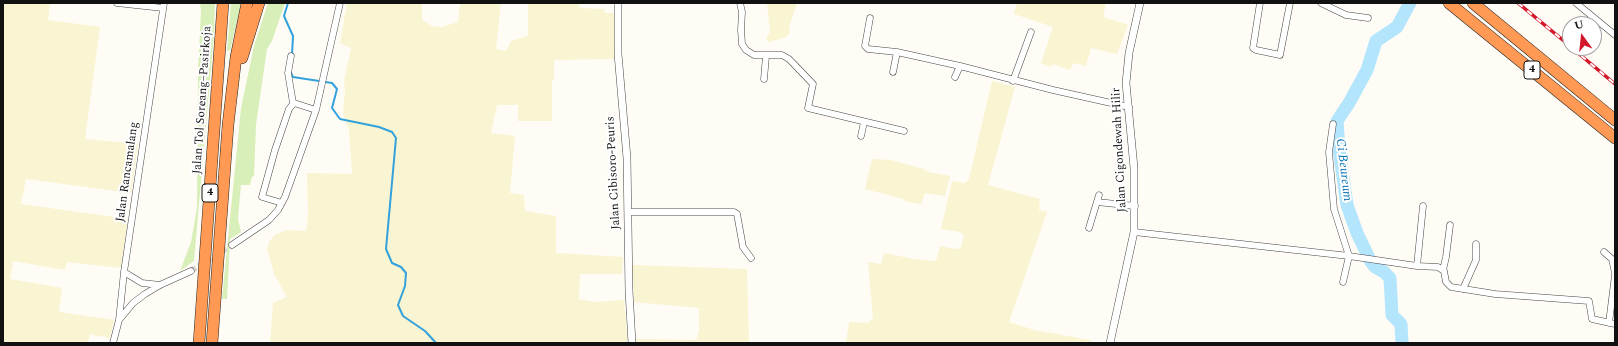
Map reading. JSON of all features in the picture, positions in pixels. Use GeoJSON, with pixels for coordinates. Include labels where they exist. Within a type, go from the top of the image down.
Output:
{"type":"FeatureCollection","features":[{"type":"Feature","properties":{"kind":"highway","name":"Jalan Tol Soreang–Pasirkoja"},"geometry":{"type":"LineString","coordinates":[[199,343],[224,3]]}},
{"type":"Feature","properties":{"kind":"highway","name":"4"},"geometry":{"type":"LineString","coordinates":[[212,343],[228,125],[236,57],[247,3]]}},
{"type":"Feature","properties":{"kind":"highway"},"geometry":{"type":"LineString","coordinates":[[228,125],[244,52],[260,3]]}},
{"type":"Feature","properties":{"kind":"highway","name":"4"},"geometry":{"type":"LineString","coordinates":[[1449,3],[1615,138]]}},
{"type":"Feature","properties":{"kind":"highway","name":"4"},"geometry":{"type":"LineString","coordinates":[[1473,3],[1615,120]]}},
{"type":"Feature","properties":{"kind":"street"},"geometry":{"type":"LineString","coordinates":[[117,3],[163,5]]}},
{"type":"Feature","properties":{"kind":"street"},"geometry":{"type":"LineString","coordinates":[[232,245],[269,220],[282,203],[316,110],[340,3]]}},
{"type":"Feature","properties":{"kind":"street","name":"Jalan Cibisoro-Peuris"},"geometry":{"type":"LineString","coordinates":[[618,3],[618,54],[627,158],[629,291],[632,343]]}},
{"type":"Feature","properties":{"kind":"street"},"geometry":{"type":"LineString","coordinates":[[740,3],[742,12],[742,44],[746,50],[754,55],[766,56],[777,54],[786,57],[813,84],[808,108],[904,131]]}},
{"type":"Feature","properties":{"kind":"street","name":"Jalan Cigondewah Hilir"},"geometry":{"type":"LineString","coordinates":[[1110,343],[1134,232],[1135,206],[1129,107],[1126,83],[1127,65],[1140,3]]}},
{"type":"Feature","properties":{"kind":"street"},"geometry":{"type":"LineString","coordinates":[[1260,3],[1252,46],[1256,50],[1280,55],[1290,3]]}},
{"type":"Feature","properties":{"kind":"street"},"geometry":{"type":"LineString","coordinates":[[1321,3],[1346,15],[1368,18]]}},
{"type":"Feature","properties":{"kind":"street"},"geometry":{"type":"LineString","coordinates":[[1576,3],[1615,36]]}},
{"type":"Feature","properties":{"kind":"street","name":"Jalan Rancamalang"},"geometry":{"type":"LineString","coordinates":[[113,343],[119,320],[124,272],[163,5]]}},
{"type":"Feature","properties":{"kind":"street"},"geometry":{"type":"LineString","coordinates":[[870,18],[865,47],[868,49],[897,52],[960,66],[1129,107]]}},
{"type":"Feature","properties":{"kind":"street"},"geometry":{"type":"LineString","coordinates":[[1013,80],[1031,32]]}},
{"type":"Feature","properties":{"kind":"street"},"geometry":{"type":"LineString","coordinates":[[893,72],[897,52]]}},
{"type":"Feature","properties":{"kind":"street"},"geometry":{"type":"LineString","coordinates":[[282,203],[262,197],[275,150],[289,109],[293,103],[288,73],[291,56]]}},
{"type":"Feature","properties":{"kind":"street"},"geometry":{"type":"LineString","coordinates":[[764,79],[766,56]]}},
{"type":"Feature","properties":{"kind":"street"},"geometry":{"type":"LineString","coordinates":[[955,77],[960,66]]}},
{"type":"Feature","properties":{"kind":"street"},"geometry":{"type":"LineString","coordinates":[[293,103],[316,110]]}},
{"type":"Feature","properties":{"kind":"street"},"geometry":{"type":"LineString","coordinates":[[861,136],[864,122]]}},
{"type":"Feature","properties":{"kind":"street"},"geometry":{"type":"LineString","coordinates":[[1334,124],[1329,152],[1334,209],[1349,256],[1343,282]]}},
{"type":"Feature","properties":{"kind":"street"},"geometry":{"type":"LineString","coordinates":[[1089,228],[1099,195]]}},
{"type":"Feature","properties":{"kind":"street"},"geometry":{"type":"LineString","coordinates":[[1097,202],[1135,206]]}},
{"type":"Feature","properties":{"kind":"street"},"geometry":{"type":"LineString","coordinates":[[1417,266],[1423,206]]}},
{"type":"Feature","properties":{"kind":"street"},"geometry":{"type":"LineString","coordinates":[[628,212],[734,212],[737,214],[744,247],[751,258]]}},
{"type":"Feature","properties":{"kind":"street"},"geometry":{"type":"LineString","coordinates":[[1450,225],[1446,257],[1442,270],[1447,284],[1463,289],[1495,294],[1590,301],[1592,319],[1612,324],[1615,274],[1612,259],[1604,252]]}},
{"type":"Feature","properties":{"kind":"street"},"geometry":{"type":"LineString","coordinates":[[1134,232],[1349,256],[1381,262],[1438,267],[1442,270]]}},
{"type":"Feature","properties":{"kind":"street"},"geometry":{"type":"LineString","coordinates":[[1463,289],[1476,260],[1476,244]]}},
{"type":"Feature","properties":{"kind":"street"},"geometry":{"type":"LineString","coordinates":[[119,320],[133,303],[160,285],[191,271]]}},
{"type":"Feature","properties":{"kind":"street"},"geometry":{"type":"LineString","coordinates":[[124,272],[142,283],[160,285]]}},
{"type":"Feature","properties":{"kind":"shaded area"},"geometry":{"type":"Polygon","coordinates":[[[3,3],[50,3],[48,20],[100,27],[85,139],[138,144],[131,193],[26,179],[21,204],[128,219],[121,268],[67,262],[65,270],[13,261],[10,279],[62,288],[59,312],[114,320],[110,338],[90,334],[88,343],[3,343],[3,3]]]}},
{"type":"Feature","properties":{"kind":"shaded area"},"geometry":{"type":"Polygon","coordinates":[[[347,3],[422,3],[422,20],[432,26],[442,27],[458,22],[460,3],[501,3],[496,49],[506,51],[511,41],[528,36],[528,3],[580,3],[579,8],[604,9],[605,13],[615,13],[614,59],[554,60],[554,80],[552,80],[552,121],[518,121],[518,105],[497,105],[491,133],[515,136],[510,193],[524,195],[525,211],[556,216],[556,253],[623,257],[622,274],[580,274],[579,299],[593,302],[624,300],[628,343],[270,343],[273,303],[287,297],[274,274],[267,249],[269,242],[275,235],[287,230],[306,231],[308,216],[307,173],[352,174],[349,130],[343,113],[345,91],[344,81],[351,48],[340,43],[347,3]]]}},
{"type":"Feature","properties":{"kind":"shaded area"},"geometry":{"type":"Polygon","coordinates":[[[767,3],[797,3],[790,24],[789,34],[786,37],[769,42],[766,38],[770,32],[767,3]]]}},
{"type":"Feature","properties":{"kind":"shaded area"},"geometry":{"type":"Polygon","coordinates":[[[1017,3],[1106,3],[1103,17],[1128,25],[1117,54],[1091,48],[1086,66],[1073,63],[1070,70],[1052,64],[1051,67],[1041,63],[1053,27],[1014,14],[1017,3]]]}},
{"type":"Feature","properties":{"kind":"shaded area"},"geometry":{"type":"Polygon","coordinates":[[[992,81],[1015,87],[988,185],[1040,199],[1039,210],[1047,212],[1009,322],[1034,330],[1091,340],[1091,343],[846,343],[849,322],[868,323],[873,318],[868,262],[881,264],[884,253],[914,259],[936,261],[940,246],[954,249],[961,248],[964,235],[960,232],[941,229],[952,181],[965,183],[969,179],[992,81]]]}},
{"type":"Feature","properties":{"kind":"shaded area"},"geometry":{"type":"Polygon","coordinates":[[[872,159],[891,160],[924,169],[928,172],[950,176],[945,196],[925,193],[921,204],[908,202],[900,198],[865,189],[872,159]]]}},
{"type":"Feature","properties":{"kind":"shaded area"},"geometry":{"type":"Polygon","coordinates":[[[632,265],[747,269],[749,343],[635,343],[635,339],[696,340],[699,331],[699,308],[634,302],[632,265]]]}},
{"type":"Feature","properties":{"kind":"green space"},"geometry":{"type":"Polygon","coordinates":[[[200,3],[215,3],[214,34],[194,261],[180,271],[191,242],[197,208],[200,3]]]}},
{"type":"Feature","properties":{"kind":"green space"},"geometry":{"type":"Polygon","coordinates":[[[231,3],[241,3],[230,51],[227,50],[231,3]]]}},
{"type":"Feature","properties":{"kind":"green space"},"geometry":{"type":"Polygon","coordinates":[[[268,3],[285,3],[272,41],[267,49],[256,125],[254,176],[252,177],[250,185],[241,185],[238,219],[241,232],[230,239],[227,299],[222,299],[241,108],[254,46],[268,3]]]}},
{"type":"Feature","properties":{"kind":"waterway"},"geometry":{"type":"LineString","coordinates":[[288,3],[284,16],[293,36],[292,55]]}},
{"type":"Feature","properties":{"kind":"waterway","name":"Ci Beureum"},"geometry":{"type":"LineString","coordinates":[[1402,343],[1401,324],[1392,315],[1390,278],[1384,272],[1375,267],[1371,262],[1357,233],[1347,205],[1339,149],[1337,121],[1349,103],[1367,70],[1376,41],[1397,27],[1410,3]]}},
{"type":"Feature","properties":{"kind":"waterway"},"geometry":{"type":"LineString","coordinates":[[290,71],[293,77],[332,83],[337,89],[332,108],[340,119],[379,127],[392,132],[396,138],[386,249],[392,263],[401,267],[406,273],[405,286],[398,305],[403,316],[425,331],[436,343]]}},
{"type":"Feature","properties":{"kind":"tunnel"},"geometry":{"type":"LineString","coordinates":[[191,271],[232,245]]}},
{"type":"Feature","properties":{"kind":"railway"},"geometry":{"type":"LineString","coordinates":[[1518,3],[1562,39]]}},
{"type":"Feature","properties":{"kind":"railway"},"geometry":{"type":"LineString","coordinates":[[1582,56],[1615,84]]}}]}
